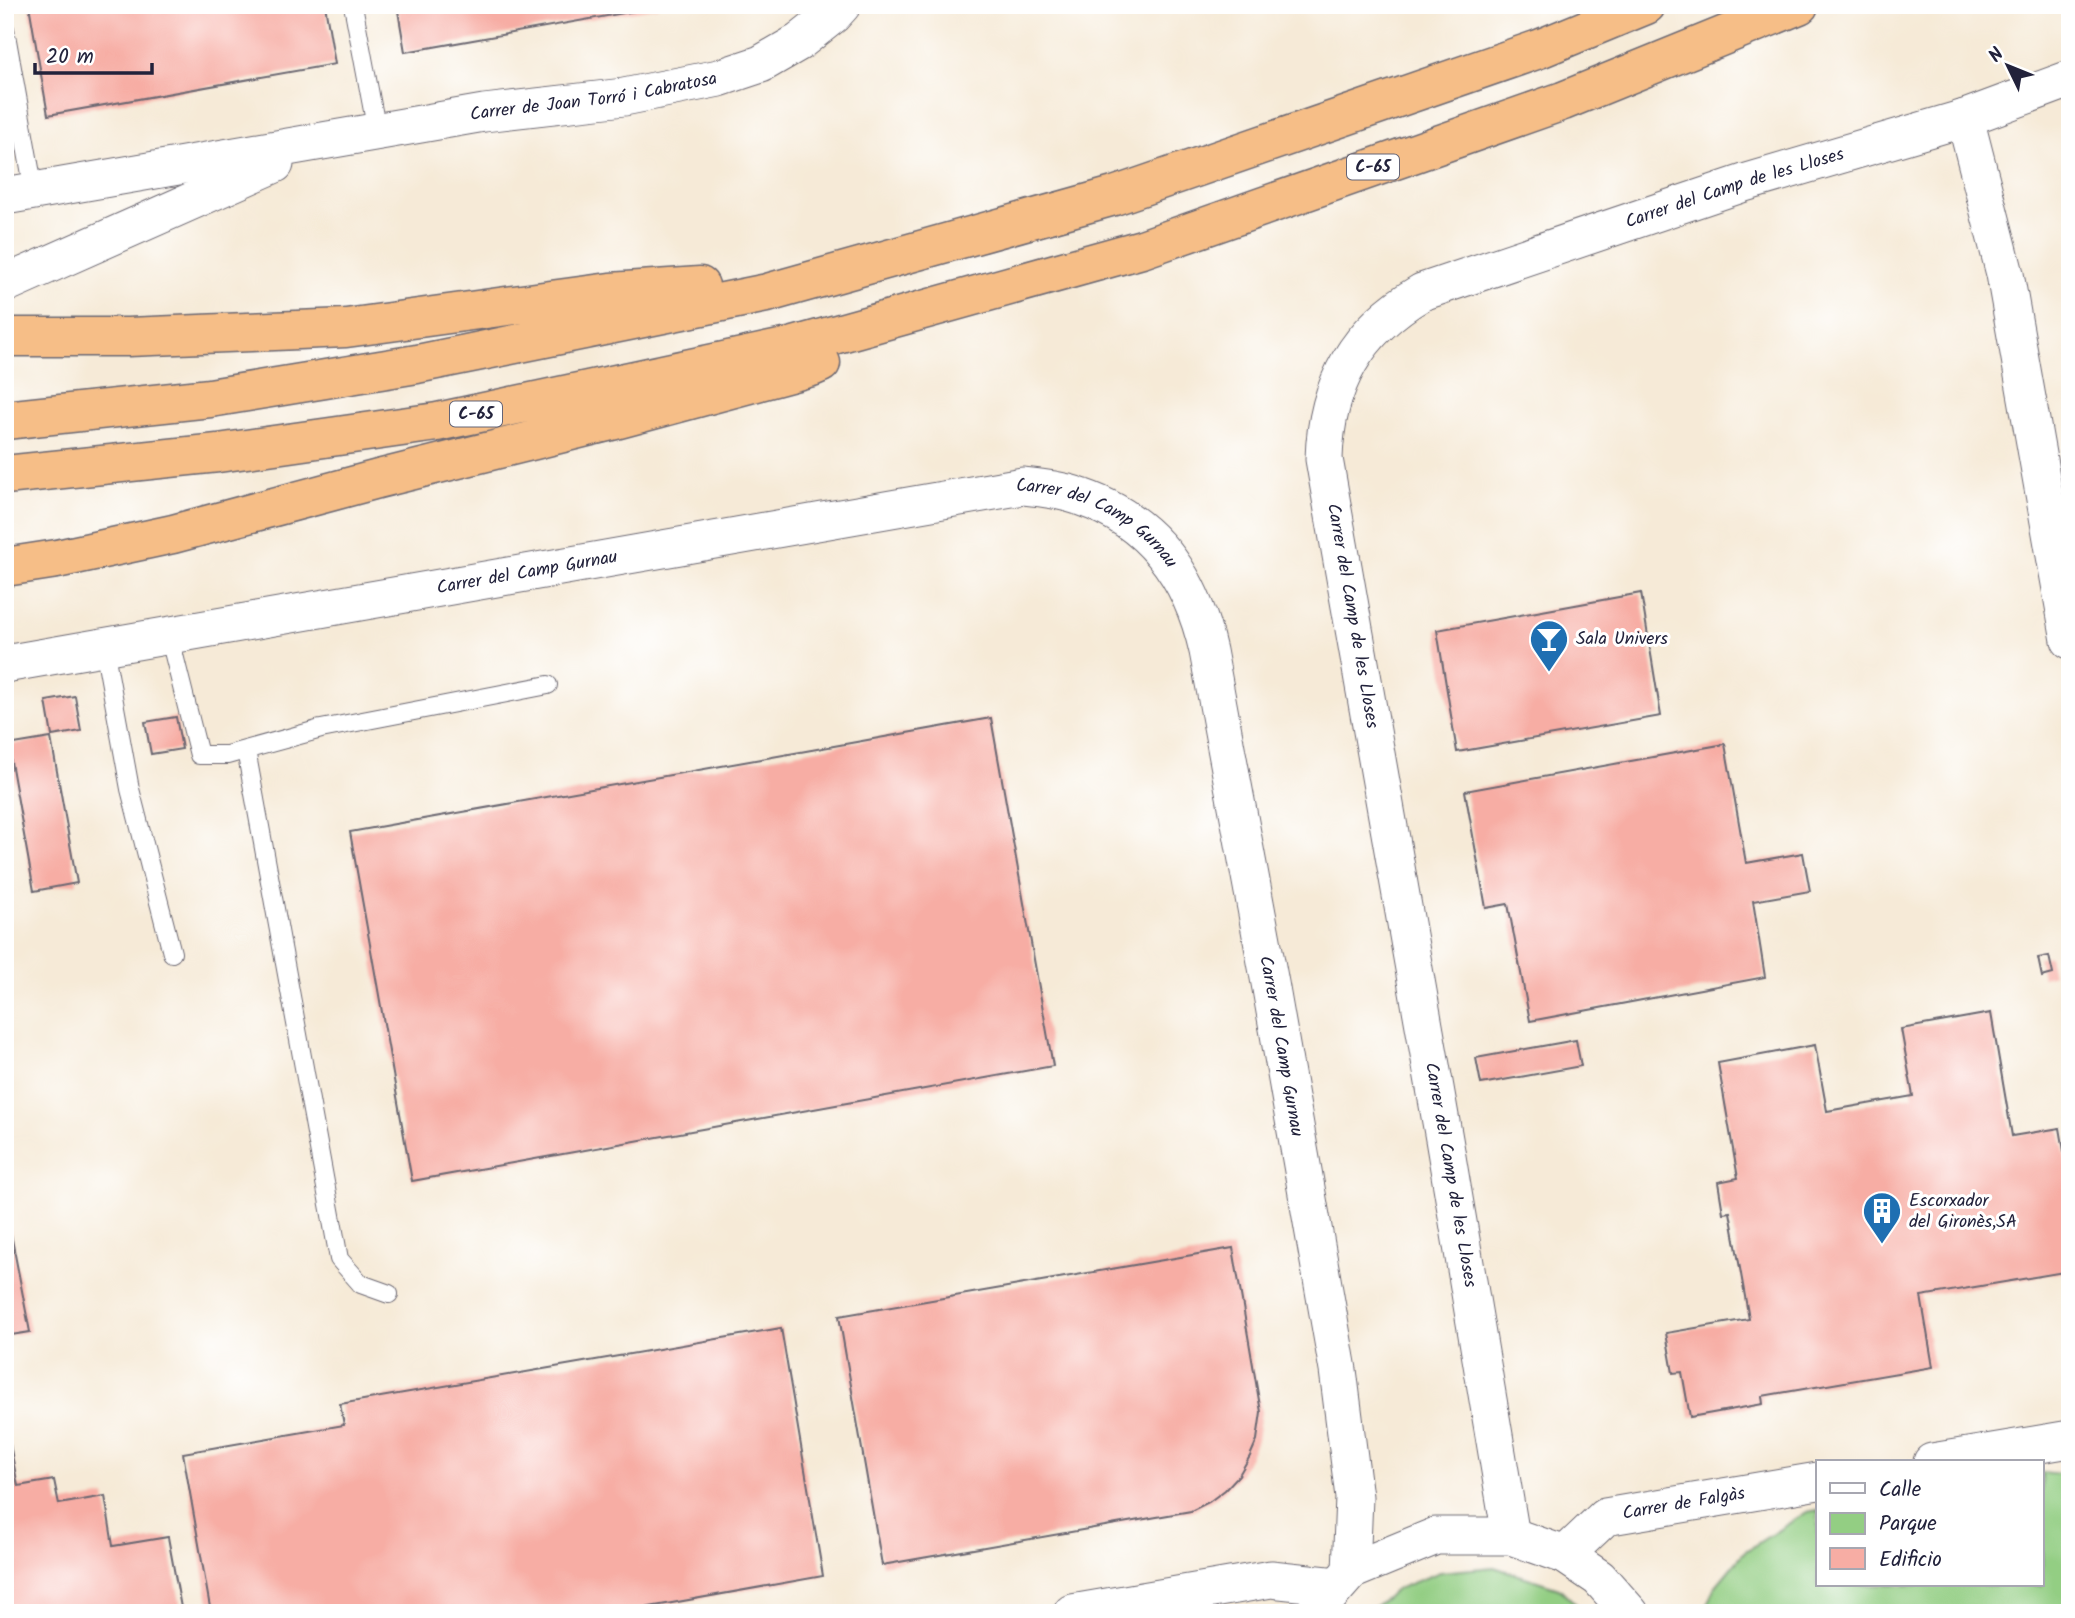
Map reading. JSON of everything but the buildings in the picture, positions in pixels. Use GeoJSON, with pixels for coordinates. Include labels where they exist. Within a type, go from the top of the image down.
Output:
{"type":"FeatureCollection","features":[{"type":"Feature","properties":{"kind":"highway"},"geometry":{"type":"LineString","coordinates":[[5,420],[210,398],[417,364],[767,293],[1114,196],[1539,49],[1646,5]]}},
{"type":"Feature","properties":{"kind":"highway","name":"C-65"},"geometry":{"type":"LineString","coordinates":[[5,475],[218,453],[437,422],[794,346],[1142,249],[1563,100],[1799,5]]}},
{"type":"Feature","properties":{"kind":"highway"},"geometry":{"type":"LineString","coordinates":[[5,337],[128,337],[346,328],[610,292],[815,279]]}},
{"type":"Feature","properties":{"kind":"highway"},"geometry":{"type":"LineString","coordinates":[[5,567],[57,559],[173,534],[812,367],[939,306]]}},
{"type":"Feature","properties":{"kind":"highway"},"geometry":{"type":"LineString","coordinates":[[5,589],[202,551],[293,525],[379,479]]}},
{"type":"Feature","properties":{"kind":"street","name":"Carrer de Joan Torró i Cabratosa"},"geometry":{"type":"LineString","coordinates":[[20,193],[484,113],[624,97],[719,78],[761,64],[833,15],[842,5]]}},
{"type":"Feature","properties":{"kind":"street","name":"Carrer del Camp de les Lloses"},"geometry":{"type":"LineString","coordinates":[[1511,1536],[1449,1165],[1324,459],[1331,402],[1343,372],[1360,344],[1401,304],[1423,292],[1744,183],[1965,118],[2070,79]]}},
{"type":"Feature","properties":{"kind":"street"},"geometry":{"type":"LineString","coordinates":[[1965,118],[2005,274],[2070,640]]}},
{"type":"Feature","properties":{"kind":"street","name":"Carrer de Joan Torró i Cabratosa"},"geometry":{"type":"LineString","coordinates":[[5,284],[324,142]]}},
{"type":"Feature","properties":{"kind":"street","name":"Carrer del Camp Gurnau"},"geometry":{"type":"LineString","coordinates":[[5,664],[1023,486],[1053,489],[1082,497],[1109,509],[1134,525],[1157,545],[1175,568],[1194,604],[1208,651],[1338,1370],[1354,1497],[1334,1590]]}},
{"type":"Feature","properties":{"kind":"street"},"geometry":{"type":"LineString","coordinates":[[1944,1460],[2070,1439]]}},
{"type":"Feature","properties":{"kind":"street","name":"Carrer de Falgàs"},"geometry":{"type":"LineString","coordinates":[[1564,1555],[1605,1517],[1816,1482]]}},
{"type":"Feature","properties":{"kind":"street"},"geometry":{"type":"LineString","coordinates":[[1072,1613],[1271,1580],[1334,1590],[1436,1536],[1511,1536],[1564,1555],[1599,1578],[1630,1613]]}},
{"type":"Feature","properties":{"kind":"lane"},"geometry":{"type":"LineString","coordinates":[[353,5],[377,132]]}},
{"type":"Feature","properties":{"kind":"lane"},"geometry":{"type":"LineString","coordinates":[[5,29],[20,193]]}},
{"type":"Feature","properties":{"kind":"lane"},"geometry":{"type":"LineString","coordinates":[[169,635],[199,755],[227,755],[321,729],[548,685]]}},
{"type":"Feature","properties":{"kind":"lane"},"geometry":{"type":"LineString","coordinates":[[104,647],[130,789],[172,953]]}},
{"type":"Feature","properties":{"kind":"lane"},"geometry":{"type":"LineString","coordinates":[[246,750],[339,1259],[360,1284],[389,1294]]}},
{"type":"Feature","properties":{"kind":"green space"},"geometry":{"type":"Polygon","coordinates":[[[2044,1472],[2070,1475],[2070,1613],[1704,1613],[1714,1588],[1744,1552],[1807,1512],[1816,1510],[1816,1586],[2044,1586],[2044,1472]]]}},
{"type":"Feature","properties":{"kind":"green space"},"geometry":{"type":"Polygon","coordinates":[[[1494,1567],[1559,1588],[1585,1613],[1367,1613],[1397,1589],[1440,1572],[1494,1567]]]}},
{"type":"Feature","properties":{"kind":"place","name":"Sala Univers"},"geometry":{"type":"Point","coordinates":[1549,673]}},
{"type":"Feature","properties":{"kind":"place","name":"Escorxador del Gironès,SA"},"geometry":{"type":"Point","coordinates":[1882,1245]}}]}
